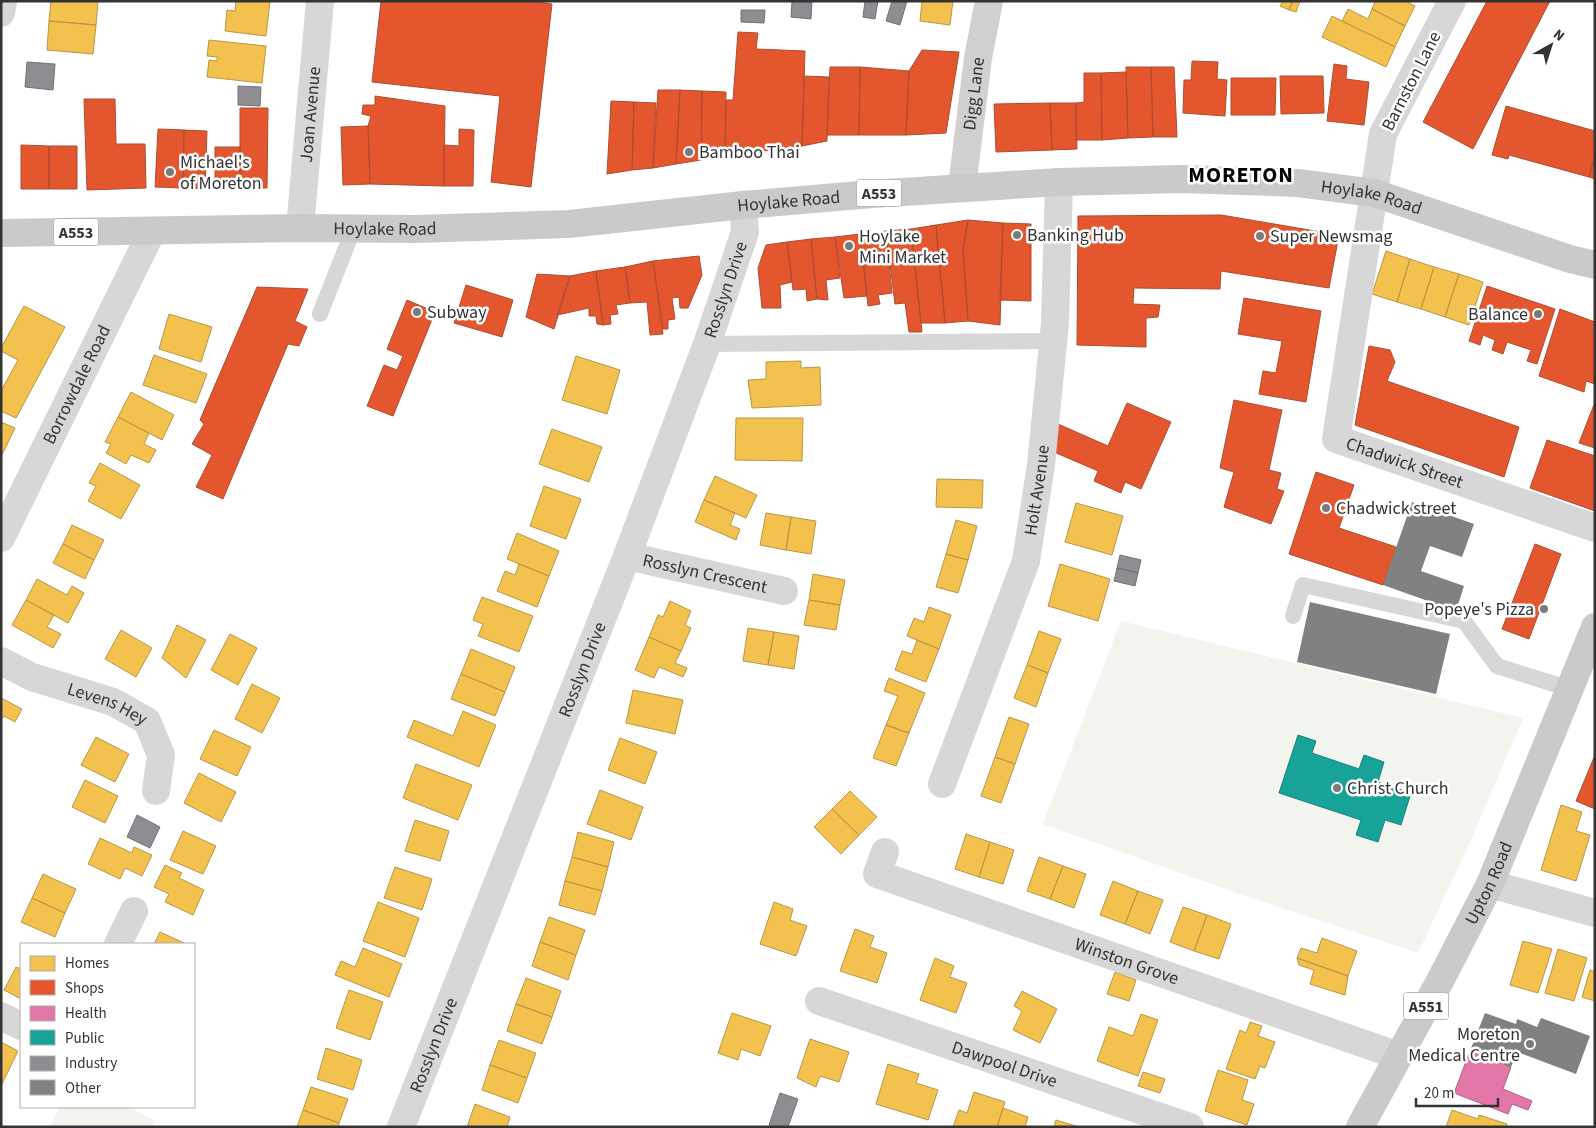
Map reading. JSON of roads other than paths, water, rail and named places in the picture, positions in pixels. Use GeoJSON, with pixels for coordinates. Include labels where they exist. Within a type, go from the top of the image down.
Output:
{"type":"FeatureCollection","features":[{"type":"Feature","properties":{"kind":"main road","name":"Hoylake Road"},"geometry":{"type":"LineString","coordinates":[[1,233],[300,228],[353,230],[570,224],[743,205],[962,187],[1182,179],[1289,182],[1374,192],[1570,259],[1595,265]]}},
{"type":"Feature","properties":{"kind":"main road","name":"Upton Road"},"geometry":{"type":"LineString","coordinates":[[1360,1127],[1440,982],[1490,884],[1595,627]]}},
{"type":"Feature","properties":{"kind":"street"},"geometry":{"type":"LineString","coordinates":[[1,13],[3,1]]}},
{"type":"Feature","properties":{"kind":"street","name":"Joan Avenue"},"geometry":{"type":"LineString","coordinates":[[300,228],[320,1]]}},
{"type":"Feature","properties":{"kind":"street","name":"Digg Lane"},"geometry":{"type":"LineString","coordinates":[[962,187],[978,58],[989,1]]}},
{"type":"Feature","properties":{"kind":"street","name":"Barnston Lane"},"geometry":{"type":"LineString","coordinates":[[1374,192],[1383,134],[1452,1]]}},
{"type":"Feature","properties":{"kind":"street","name":"Holt Avenue"},"geometry":{"type":"LineString","coordinates":[[942,784],[1026,561],[1041,465],[1053,342],[1059,182]]}},
{"type":"Feature","properties":{"kind":"street","name":"Chadwick Street"},"geometry":{"type":"LineString","coordinates":[[1374,192],[1336,439],[1595,528]]}},
{"type":"Feature","properties":{"kind":"street","name":"Rosslyn Drive"},"geometry":{"type":"LineString","coordinates":[[401,1127],[627,556],[707,344],[745,232],[743,205]]}},
{"type":"Feature","properties":{"kind":"street","name":"Borrowdale Road"},"geometry":{"type":"LineString","coordinates":[[1,538],[152,231]]}},
{"type":"Feature","properties":{"kind":"street","name":"Rosslyn Crescent"},"geometry":{"type":"LineString","coordinates":[[627,556],[784,591]]}},
{"type":"Feature","properties":{"kind":"street","name":"Levens Hey"},"geometry":{"type":"LineString","coordinates":[[1,661],[32,677],[112,702],[147,721],[160,755],[156,790]]}},
{"type":"Feature","properties":{"kind":"street","name":"Winston Grove"},"geometry":{"type":"LineString","coordinates":[[885,852],[877,874],[1399,1056]]}},
{"type":"Feature","properties":{"kind":"street"},"geometry":{"type":"LineString","coordinates":[[1490,884],[1595,913]]}},
{"type":"Feature","properties":{"kind":"street"},"geometry":{"type":"LineString","coordinates":[[118,943],[134,911]]}},
{"type":"Feature","properties":{"kind":"street","name":"Dawpool Drive"},"geometry":{"type":"LineString","coordinates":[[819,1001],[1190,1127]]}},
{"type":"Feature","properties":{"kind":"street"},"geometry":{"type":"LineString","coordinates":[[1,1016],[20,1026]]}},
{"type":"Feature","properties":{"kind":"lane"},"geometry":{"type":"LineString","coordinates":[[320,314],[353,230]]}},
{"type":"Feature","properties":{"kind":"lane"},"geometry":{"type":"LineString","coordinates":[[707,344],[1053,342]]}},
{"type":"Feature","properties":{"kind":"lane"},"geometry":{"type":"LineString","coordinates":[[1293,616],[1303,585],[1464,622],[1497,666],[1570,689]]}},
{"type":"Feature","properties":{"kind":"place","name":"Bamboo Thai"},"geometry":{"type":"Point","coordinates":[689,152]}},
{"type":"Feature","properties":{"kind":"place","name":"Michael's of Moreton"},"geometry":{"type":"Point","coordinates":[170,172]}},
{"type":"Feature","properties":{"kind":"place","name":"Banking Hub"},"geometry":{"type":"Point","coordinates":[1017,235]}},
{"type":"Feature","properties":{"kind":"place","name":"Super Newsmag"},"geometry":{"type":"Point","coordinates":[1260,236]}},
{"type":"Feature","properties":{"kind":"place","name":"Hoylake Mini Market"},"geometry":{"type":"Point","coordinates":[849,246]}},
{"type":"Feature","properties":{"kind":"place","name":"Subway"},"geometry":{"type":"Point","coordinates":[417,312]}},
{"type":"Feature","properties":{"kind":"place","name":"Balance"},"geometry":{"type":"Point","coordinates":[1538,314]}},
{"type":"Feature","properties":{"kind":"place","name":"Chadwick street"},"geometry":{"type":"Point","coordinates":[1326,508]}},
{"type":"Feature","properties":{"kind":"place","name":"Popeye's Pizza"},"geometry":{"type":"Point","coordinates":[1544,609]}},
{"type":"Feature","properties":{"kind":"place","name":"Christ Church"},"geometry":{"type":"Point","coordinates":[1337,788]}},
{"type":"Feature","properties":{"kind":"place","name":"Moreton Medical Centre"},"geometry":{"type":"Point","coordinates":[1530,1044]}},
{"type":"Feature","properties":{"kind":"district","name":"MORETON"},"geometry":{"type":"Point","coordinates":[1241,174]}}]}
